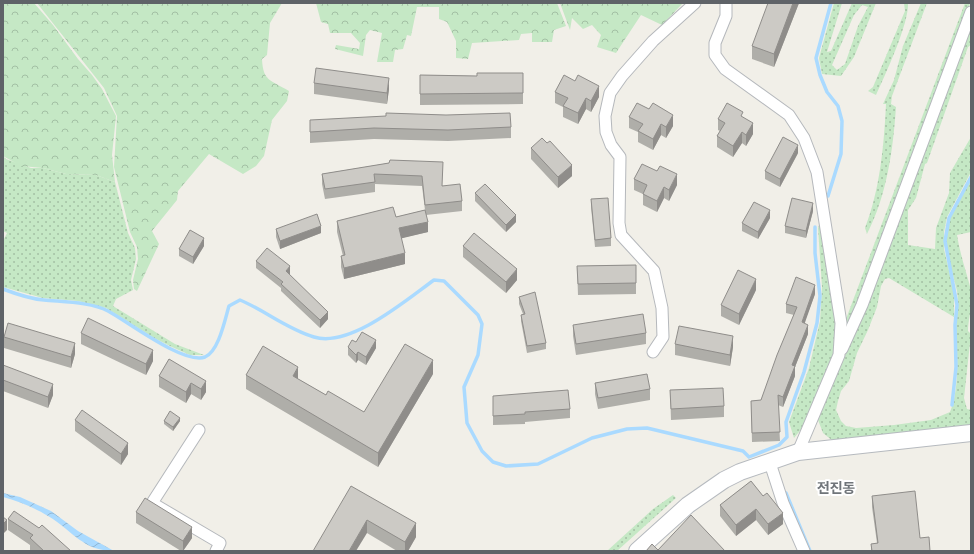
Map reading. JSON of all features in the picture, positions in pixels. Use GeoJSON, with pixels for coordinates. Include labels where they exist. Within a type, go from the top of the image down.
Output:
{"type":"FeatureCollection","features":[{"type":"Feature","properties":{"kind":"street"},"geometry":{"type":"LineString","coordinates":[[653,352],[663,337],[662,308],[654,271],[621,236],[619,223],[620,157],[606,132],[606,116],[610,93],[622,76],[653,41],[696,3]]}},
{"type":"Feature","properties":{"kind":"street"},"geometry":{"type":"LineString","coordinates":[[726,3],[726,16],[715,44],[715,56],[725,68],[789,115],[804,138],[817,172],[841,322],[839,355]]}},
{"type":"Feature","properties":{"kind":"street"},"geometry":{"type":"LineString","coordinates":[[798,452],[862,305],[971,12]]}},
{"type":"Feature","properties":{"kind":"street"},"geometry":{"type":"LineString","coordinates":[[199,430],[152,503],[220,543],[216,551]]}},
{"type":"Feature","properties":{"kind":"street"},"geometry":{"type":"LineString","coordinates":[[637,551],[688,505],[724,480],[740,472],[798,452],[971,433]]}},
{"type":"Feature","properties":{"kind":"street"},"geometry":{"type":"LineString","coordinates":[[770,462],[783,503],[804,551]]}},
{"type":"Feature","properties":{"kind":"green space"},"geometry":{"type":"Polygon","coordinates":[[[3,3],[34,3],[53,25],[102,89],[116,116],[112,155],[115,182],[96,175],[66,174],[43,168],[21,166],[3,156],[3,3]]]}},
{"type":"Feature","properties":{"kind":"green space"},"geometry":{"type":"Polygon","coordinates":[[[37,3],[282,3],[270,23],[267,55],[262,59],[264,72],[269,80],[289,91],[287,101],[272,120],[264,156],[256,166],[243,174],[209,154],[178,191],[177,200],[152,231],[159,244],[137,291],[134,289],[133,280],[138,259],[137,247],[130,232],[114,167],[117,116],[104,88],[37,3]]]}},
{"type":"Feature","properties":{"kind":"green space"},"geometry":{"type":"Polygon","coordinates":[[[316,3],[557,3],[566,26],[554,30],[552,42],[532,42],[532,33],[521,34],[519,40],[472,43],[468,59],[456,58],[456,41],[447,22],[439,19],[439,7],[417,7],[411,36],[407,35],[403,49],[395,50],[393,62],[377,62],[382,33],[370,30],[366,35],[363,56],[335,49],[336,45],[359,49],[360,43],[351,33],[330,33],[328,24],[321,22],[316,3]]]}},
{"type":"Feature","properties":{"kind":"green space"},"geometry":{"type":"Polygon","coordinates":[[[560,3],[683,3],[662,25],[641,15],[616,53],[597,47],[601,35],[592,25],[583,29],[572,18],[570,30],[560,3]]]}},
{"type":"Feature","properties":{"kind":"green space"},"geometry":{"type":"Polygon","coordinates":[[[834,3],[842,3],[827,52],[831,51],[852,3],[876,3],[854,57],[841,76],[822,74],[819,58],[834,3]],[[862,5],[854,15],[832,65],[837,70],[845,64],[858,26],[868,7],[862,5]]]}},
{"type":"Feature","properties":{"kind":"green space"},"geometry":{"type":"Polygon","coordinates":[[[904,3],[908,3],[905,23],[896,49],[876,95],[868,91],[873,87],[905,11],[904,3]]]}},
{"type":"Feature","properties":{"kind":"green space"},"geometry":{"type":"Polygon","coordinates":[[[921,3],[927,3],[892,96],[891,104],[896,107],[891,156],[880,204],[867,234],[865,228],[878,183],[884,135],[886,104],[883,104],[894,80],[903,46],[921,3]]]}},
{"type":"Feature","properties":{"kind":"green space"},"geometry":{"type":"Polygon","coordinates":[[[965,3],[970,3],[848,327],[846,319],[965,3]]]}},
{"type":"Feature","properties":{"kind":"green space"},"geometry":{"type":"Polygon","coordinates":[[[971,21],[971,45],[968,47],[927,163],[925,164],[916,198],[908,210],[908,245],[935,249],[936,228],[949,193],[950,173],[971,137],[971,172],[947,217],[944,232],[944,249],[954,292],[954,317],[889,278],[885,279],[881,286],[877,307],[857,353],[849,381],[841,391],[836,410],[841,421],[846,426],[856,428],[931,420],[950,412],[957,382],[956,327],[958,300],[948,256],[946,234],[947,226],[953,212],[971,179],[971,232],[957,235],[961,256],[972,294],[968,331],[971,334],[964,398],[967,409],[971,410],[971,426],[834,442],[823,433],[818,420],[856,330],[971,21]]]}},
{"type":"Feature","properties":{"kind":"green space"},"geometry":{"type":"Polygon","coordinates":[[[3,156],[6,159],[31,168],[43,168],[66,174],[96,175],[115,182],[128,233],[135,248],[136,259],[131,280],[133,290],[116,299],[113,306],[175,344],[204,355],[190,355],[172,347],[154,338],[106,308],[78,301],[43,298],[3,287],[3,241],[7,233],[3,231],[3,156]]]}},
{"type":"Feature","properties":{"kind":"green space"},"geometry":{"type":"Polygon","coordinates":[[[821,220],[837,320],[836,356],[804,426],[794,438],[789,422],[809,368],[820,321],[822,287],[818,228],[821,220]]]}},
{"type":"Feature","properties":{"kind":"green space"},"geometry":{"type":"Polygon","coordinates":[[[673,495],[676,498],[617,551],[607,551],[653,509],[673,495]]]}},
{"type":"Feature","properties":{"kind":"water"},"geometry":{"type":"Polygon","coordinates":[[[3,493],[20,497],[51,511],[78,531],[114,551],[94,548],[86,544],[48,516],[38,510],[3,497],[3,493]]]}},
{"type":"Feature","properties":{"kind":"building"},"geometry":{"type":"Polygon","coordinates":[[[768,3],[793,3],[774,54],[752,46],[768,3]]]}},
{"type":"Feature","properties":{"kind":"building"},"geometry":{"type":"Polygon","coordinates":[[[316,68],[389,78],[387,93],[314,83],[316,68]]]}},
{"type":"Feature","properties":{"kind":"building"},"geometry":{"type":"Polygon","coordinates":[[[477,73],[523,73],[523,93],[420,94],[420,75],[477,76],[477,73]]]}},
{"type":"Feature","properties":{"kind":"building"},"geometry":{"type":"Polygon","coordinates":[[[564,75],[575,81],[578,75],[599,86],[591,101],[586,98],[578,113],[563,106],[568,98],[555,92],[564,75]]]}},
{"type":"Feature","properties":{"kind":"building"},"geometry":{"type":"Polygon","coordinates":[[[637,103],[649,109],[653,103],[673,115],[666,127],[661,124],[653,139],[638,131],[643,124],[629,117],[637,103]]]}},
{"type":"Feature","properties":{"kind":"building"},"geometry":{"type":"Polygon","coordinates":[[[727,103],[743,112],[741,116],[753,123],[746,135],[742,132],[733,146],[717,136],[725,123],[718,119],[727,103]]]}},
{"type":"Feature","properties":{"kind":"building"},"geometry":{"type":"Polygon","coordinates":[[[386,113],[446,115],[510,113],[511,127],[448,130],[374,128],[310,132],[310,120],[386,116],[386,113]]]}},
{"type":"Feature","properties":{"kind":"building"},"geometry":{"type":"Polygon","coordinates":[[[783,137],[798,145],[780,179],[765,171],[783,137]]]}},
{"type":"Feature","properties":{"kind":"building"},"geometry":{"type":"Polygon","coordinates":[[[542,138],[547,143],[550,141],[572,165],[558,177],[531,148],[542,138]]]}},
{"type":"Feature","properties":{"kind":"building"},"geometry":{"type":"Polygon","coordinates":[[[390,160],[443,162],[442,186],[460,184],[462,201],[425,205],[422,176],[374,174],[375,182],[325,189],[322,174],[389,163],[390,160]]]}},
{"type":"Feature","properties":{"kind":"building"},"geometry":{"type":"Polygon","coordinates":[[[642,164],[657,171],[660,166],[677,174],[669,190],[664,187],[657,201],[643,194],[647,185],[634,179],[642,164]]]}},
{"type":"Feature","properties":{"kind":"building"},"geometry":{"type":"Polygon","coordinates":[[[485,184],[516,215],[506,225],[475,193],[485,184]]]}},
{"type":"Feature","properties":{"kind":"building"},"geometry":{"type":"Polygon","coordinates":[[[608,198],[611,238],[595,240],[591,199],[608,198]]]}},
{"type":"Feature","properties":{"kind":"building"},"geometry":{"type":"Polygon","coordinates":[[[792,198],[813,203],[806,231],[785,226],[792,198]]]}},
{"type":"Feature","properties":{"kind":"building"},"geometry":{"type":"Polygon","coordinates":[[[754,202],[770,210],[758,232],[742,223],[754,202]]]}},
{"type":"Feature","properties":{"kind":"building"},"geometry":{"type":"Polygon","coordinates":[[[393,207],[396,217],[425,210],[428,222],[399,228],[405,253],[344,268],[341,256],[345,255],[337,221],[393,207]]]}},
{"type":"Feature","properties":{"kind":"building"},"geometry":{"type":"Polygon","coordinates":[[[317,214],[321,226],[280,241],[276,229],[317,214]]]}},
{"type":"Feature","properties":{"kind":"building"},"geometry":{"type":"Polygon","coordinates":[[[190,230],[204,238],[193,257],[179,249],[190,230]]]}},
{"type":"Feature","properties":{"kind":"building"},"geometry":{"type":"Polygon","coordinates":[[[474,233],[517,269],[506,282],[463,246],[474,233]]]}},
{"type":"Feature","properties":{"kind":"building"},"geometry":{"type":"Polygon","coordinates":[[[267,248],[290,266],[286,271],[328,312],[320,320],[281,284],[283,282],[256,261],[267,248]]]}},
{"type":"Feature","properties":{"kind":"building"},"geometry":{"type":"Polygon","coordinates":[[[636,265],[636,283],[578,284],[577,266],[636,265]]]}},
{"type":"Feature","properties":{"kind":"building"},"geometry":{"type":"Polygon","coordinates":[[[738,270],[756,279],[739,314],[721,305],[738,270]]]}},
{"type":"Feature","properties":{"kind":"building"},"geometry":{"type":"Polygon","coordinates":[[[796,277],[815,285],[802,322],[808,325],[792,365],[795,366],[783,397],[778,395],[780,432],[752,433],[751,401],[761,400],[777,355],[797,307],[786,304],[796,277]]]}},
{"type":"Feature","properties":{"kind":"building"},"geometry":{"type":"Polygon","coordinates":[[[535,292],[546,343],[527,346],[521,315],[525,314],[519,297],[535,292]]]}},
{"type":"Feature","properties":{"kind":"building"},"geometry":{"type":"Polygon","coordinates":[[[643,314],[646,333],[576,344],[573,325],[643,314]]]}},
{"type":"Feature","properties":{"kind":"building"},"geometry":{"type":"Polygon","coordinates":[[[88,318],[153,350],[146,364],[81,333],[88,318]]]}},
{"type":"Feature","properties":{"kind":"building"},"geometry":{"type":"Polygon","coordinates":[[[8,323],[75,343],[71,357],[4,337],[8,323]]]}},
{"type":"Feature","properties":{"kind":"building"},"geometry":{"type":"Polygon","coordinates":[[[679,326],[733,336],[730,355],[675,344],[679,326]]]}},
{"type":"Feature","properties":{"kind":"building"},"geometry":{"type":"Polygon","coordinates":[[[362,332],[376,340],[366,357],[358,352],[356,355],[348,347],[352,340],[356,342],[362,332]]]}},
{"type":"Feature","properties":{"kind":"building"},"geometry":{"type":"Polygon","coordinates":[[[405,344],[433,360],[378,453],[246,375],[263,346],[298,367],[293,376],[326,395],[328,391],[364,412],[405,344]]]}},
{"type":"Feature","properties":{"kind":"building"},"geometry":{"type":"Polygon","coordinates":[[[169,359],[206,381],[201,389],[191,383],[186,392],[159,376],[169,359]]]}},
{"type":"Feature","properties":{"kind":"building"},"geometry":{"type":"Polygon","coordinates":[[[3,365],[53,384],[48,397],[3,380],[3,365]]]}},
{"type":"Feature","properties":{"kind":"building"},"geometry":{"type":"Polygon","coordinates":[[[647,374],[650,389],[598,398],[595,383],[647,374]]]}},
{"type":"Feature","properties":{"kind":"building"},"geometry":{"type":"Polygon","coordinates":[[[723,388],[724,406],[671,409],[670,390],[723,388]]]}},
{"type":"Feature","properties":{"kind":"building"},"geometry":{"type":"Polygon","coordinates":[[[568,390],[570,409],[493,416],[493,396],[568,390]]]}},
{"type":"Feature","properties":{"kind":"building"},"geometry":{"type":"Polygon","coordinates":[[[82,410],[128,443],[121,454],[75,420],[82,410]]]}},
{"type":"Feature","properties":{"kind":"building"},"geometry":{"type":"Polygon","coordinates":[[[170,411],[180,418],[173,427],[164,421],[170,411]]]}},
{"type":"Feature","properties":{"kind":"building"},"geometry":{"type":"Polygon","coordinates":[[[751,481],[763,496],[767,493],[783,513],[768,524],[756,509],[736,525],[720,505],[751,481]]]}},
{"type":"Feature","properties":{"kind":"building"},"geometry":{"type":"Polygon","coordinates":[[[351,486],[416,523],[405,542],[367,520],[349,551],[313,551],[351,486]]]}},
{"type":"Feature","properties":{"kind":"building"},"geometry":{"type":"Polygon","coordinates":[[[915,491],[920,538],[929,537],[930,551],[872,551],[871,544],[878,543],[872,496],[915,491]]]}},
{"type":"Feature","properties":{"kind":"building"},"geometry":{"type":"Polygon","coordinates":[[[145,498],[192,527],[183,541],[136,512],[145,498]]]}},
{"type":"Feature","properties":{"kind":"building"},"geometry":{"type":"Polygon","coordinates":[[[14,511],[39,528],[42,525],[71,551],[44,551],[30,538],[33,535],[8,519],[14,511]]]}},
{"type":"Feature","properties":{"kind":"building"},"geometry":{"type":"Polygon","coordinates":[[[691,515],[725,551],[646,551],[652,544],[658,550],[691,515]]]}},
{"type":"Feature","properties":{"kind":"building"},"geometry":{"type":"Polygon","coordinates":[[[3,517],[7,520],[3,524],[3,517]]]}},
{"type":"Feature","properties":{"kind":"waterway"},"geometry":{"type":"LineString","coordinates":[[828,196],[841,154],[842,121],[838,106],[827,92],[820,75],[816,58],[831,3]]}},
{"type":"Feature","properties":{"kind":"waterway"},"geometry":{"type":"LineString","coordinates":[[952,405],[956,367],[955,325],[957,305],[945,241],[949,218],[971,177]]}},
{"type":"Feature","properties":{"kind":"waterway"},"geometry":{"type":"LineString","coordinates":[[3,289],[34,299],[77,303],[101,308],[170,349],[196,358],[205,357],[210,354],[218,342],[229,306],[240,300],[304,334],[328,339],[344,336],[360,329],[393,310],[434,280],[444,281],[478,315],[482,324],[478,355],[464,387],[467,423],[482,451],[493,462],[506,466],[538,464],[592,438],[627,429],[647,428],[743,451],[749,457],[779,445],[787,437],[786,422],[804,372],[817,323],[820,296],[815,253],[815,227]]}},
{"type":"Feature","properties":{"kind":"waterway"},"geometry":{"type":"LineString","coordinates":[[786,493],[810,551]]}},
{"type":"Feature","properties":{"kind":"district","name":"전진동"},"geometry":{"type":"Point","coordinates":[836,488]}}]}
